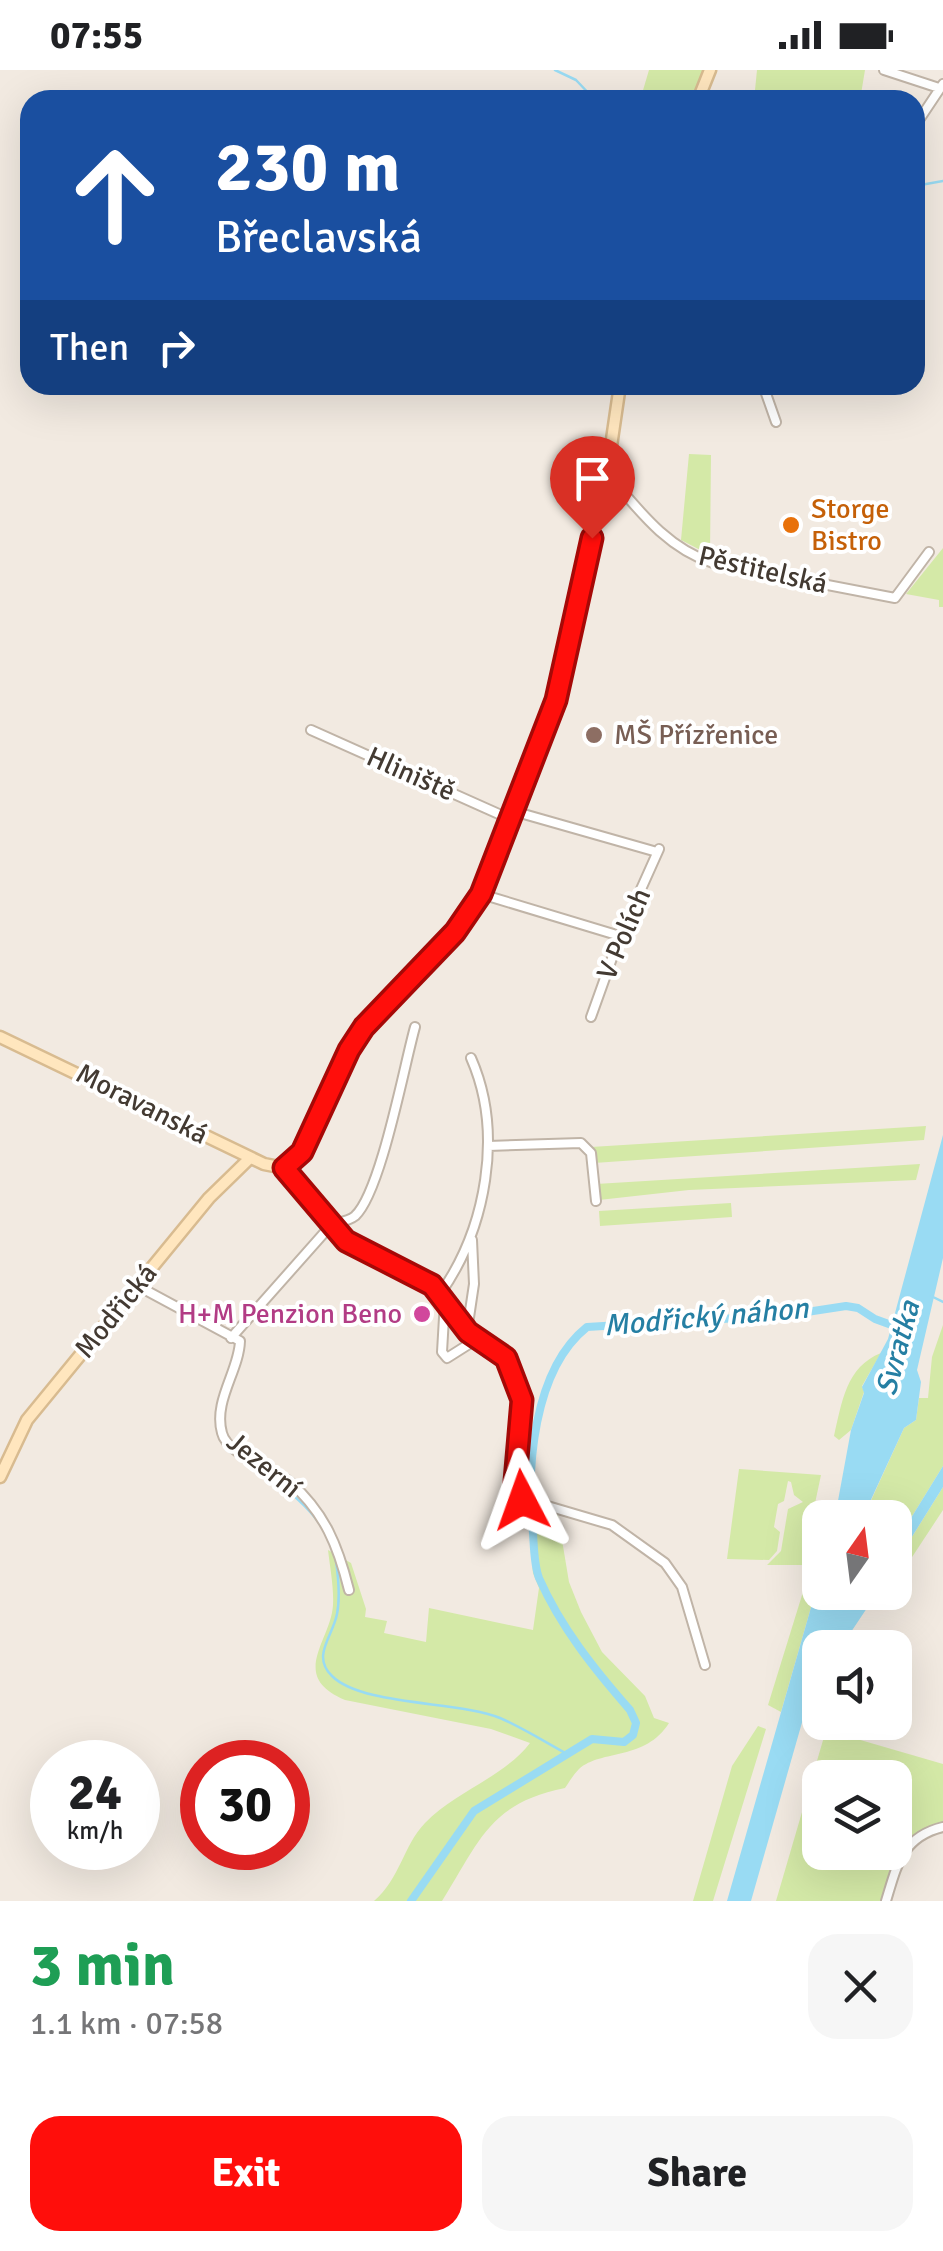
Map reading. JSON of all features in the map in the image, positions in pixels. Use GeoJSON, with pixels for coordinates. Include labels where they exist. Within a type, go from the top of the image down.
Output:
{"type":"FeatureCollection","features":[{"type":"Feature","properties":{"kind":"street"},"geometry":{"type":"LineString","coordinates":[[884,70],[941,86],[925,111]]}},
{"type":"Feature","properties":{"kind":"street"},"geometry":{"type":"LineString","coordinates":[[618,395],[606,472],[556,700],[481,894],[455,932],[364,1027],[349,1050],[302,1152],[284,1168],[348,1243],[432,1285],[468,1332],[506,1358],[518,1386],[521,1433],[514,1493],[522,1500],[612,1525],[664,1563],[682,1587],[705,1665]]}},
{"type":"Feature","properties":{"kind":"street"},"geometry":{"type":"LineString","coordinates":[[766,395],[776,422]]}},
{"type":"Feature","properties":{"kind":"street","name":"Pěstitelská"},"geometry":{"type":"LineString","coordinates":[[606,472],[663,535],[688,554],[713,564],[895,598],[930,552]]}},
{"type":"Feature","properties":{"kind":"street","name":"Hliniště"},"geometry":{"type":"LineString","coordinates":[[310,730],[512,815]]}},
{"type":"Feature","properties":{"kind":"street","name":"V Polích"},"geometry":{"type":"LineString","coordinates":[[512,815],[658,850],[620,936],[591,1017]]}},
{"type":"Feature","properties":{"kind":"street"},"geometry":{"type":"LineString","coordinates":[[481,894],[620,936]]}},
{"type":"Feature","properties":{"kind":"street"},"geometry":{"type":"LineString","coordinates":[[136,1286],[232,1338],[332,1224],[354,1216],[363,1205],[385,1147],[415,1027]]}},
{"type":"Feature","properties":{"kind":"street","name":"Moravanská"},"geometry":{"type":"LineString","coordinates":[[0,1037],[250,1158],[284,1168]]}},
{"type":"Feature","properties":{"kind":"street"},"geometry":{"type":"LineString","coordinates":[[471,1058],[480,1081],[488,1146],[481,1204],[472,1235],[442,1297],[442,1352],[447,1358],[455,1356],[476,1339]]}},
{"type":"Feature","properties":{"kind":"street"},"geometry":{"type":"LineString","coordinates":[[488,1146],[581,1143],[590,1153],[596,1201]]}},
{"type":"Feature","properties":{"kind":"street","name":"Modřická"},"geometry":{"type":"LineString","coordinates":[[0,1477],[27,1420],[209,1198],[250,1158]]}},
{"type":"Feature","properties":{"kind":"street"},"geometry":{"type":"LineString","coordinates":[[468,1332],[474,1284],[472,1235]]}},
{"type":"Feature","properties":{"kind":"street"},"geometry":{"type":"LineString","coordinates":[[450,1278],[474,1284]]}},
{"type":"Feature","properties":{"kind":"street","name":"Jezerní"},"geometry":{"type":"LineString","coordinates":[[232,1338],[240,1342],[240,1349],[225,1387],[221,1430],[224,1438],[249,1459],[288,1480],[318,1511],[337,1542],[348,1590]]}},
{"type":"Feature","properties":{"kind":"street"},"geometry":{"type":"LineString","coordinates":[[886,1901],[903,1848],[930,1830],[943,1828]]}},
{"type":"Feature","properties":{"kind":"green space"},"geometry":{"type":"Polygon","coordinates":[[[649,70],[704,70],[696,90],[643,90],[649,70]]]}},
{"type":"Feature","properties":{"kind":"green space"},"geometry":{"type":"Polygon","coordinates":[[[757,70],[865,70],[862,90],[755,90],[757,70]]]}},
{"type":"Feature","properties":{"kind":"green space"},"geometry":{"type":"Polygon","coordinates":[[[689,454],[711,455],[710,555],[681,540],[689,454]]]}},
{"type":"Feature","properties":{"kind":"green space"},"geometry":{"type":"Polygon","coordinates":[[[943,548],[943,607],[939,607],[939,600],[906,594],[943,548]]]}},
{"type":"Feature","properties":{"kind":"green space"},"geometry":{"type":"Polygon","coordinates":[[[926,1126],[924,1140],[594,1163],[591,1147],[926,1126]]]}},
{"type":"Feature","properties":{"kind":"green space"},"geometry":{"type":"Polygon","coordinates":[[[920,1164],[916,1180],[689,1190],[599,1200],[596,1184],[920,1164]]]}},
{"type":"Feature","properties":{"kind":"green space"},"geometry":{"type":"Polygon","coordinates":[[[731,1203],[732,1217],[600,1226],[599,1211],[731,1203]]]}},
{"type":"Feature","properties":{"kind":"green space"},"geometry":{"type":"Polygon","coordinates":[[[943,1325],[943,1466],[912,1516],[912,1500],[871,1500],[904,1428],[916,1420],[919,1398],[928,1398],[932,1357],[943,1325]]]}},
{"type":"Feature","properties":{"kind":"green space"},"geometry":{"type":"Polygon","coordinates":[[[881,1353],[862,1386],[864,1392],[851,1430],[839,1440],[834,1436],[847,1387],[860,1367],[881,1353]]]}},
{"type":"Feature","properties":{"kind":"green space"},"geometry":{"type":"Polygon","coordinates":[[[739,1469],[821,1475],[816,1500],[802,1501],[794,1495],[788,1481],[774,1527],[780,1532],[777,1551],[769,1560],[727,1559],[739,1469]]]}},
{"type":"Feature","properties":{"kind":"green space"},"geometry":{"type":"Polygon","coordinates":[[[943,1487],[943,1510],[912,1557],[912,1537],[943,1487]]]}},
{"type":"Feature","properties":{"kind":"green space"},"geometry":{"type":"Polygon","coordinates":[[[802,1502],[802,1565],[767,1565],[781,1551],[788,1509],[802,1502]]]}},
{"type":"Feature","properties":{"kind":"green space"},"geometry":{"type":"Polygon","coordinates":[[[527,1505],[557,1510],[569,1582],[602,1652],[645,1696],[654,1718],[669,1723],[648,1743],[588,1763],[565,1788],[519,1803],[503,1814],[478,1842],[442,1901],[374,1901],[390,1883],[425,1823],[507,1765],[530,1743],[491,1729],[345,1700],[328,1691],[316,1669],[333,1605],[328,1550],[351,1563],[365,1617],[387,1621],[384,1633],[426,1642],[429,1608],[533,1630],[539,1588],[533,1573],[527,1505]]]}},
{"type":"Feature","properties":{"kind":"green space"},"geometry":{"type":"Polygon","coordinates":[[[802,1595],[802,1610],[810,1610],[781,1712],[768,1705],[802,1595]]]}},
{"type":"Feature","properties":{"kind":"green space"},"geometry":{"type":"Polygon","coordinates":[[[758,1726],[766,1729],[713,1901],[693,1901],[732,1766],[758,1726]]]}},
{"type":"Feature","properties":{"kind":"green space"},"geometry":{"type":"Polygon","coordinates":[[[823,1740],[860,1740],[943,1764],[943,1822],[912,1838],[912,1760],[817,1760],[823,1740]]]}},
{"type":"Feature","properties":{"kind":"green space"},"geometry":{"type":"Polygon","coordinates":[[[802,1812],[802,1870],[891,1870],[881,1901],[776,1901],[802,1812]]]}},
{"type":"Feature","properties":{"kind":"water","name":"Svratka"},"geometry":{"type":"Polygon","coordinates":[[[943,1135],[943,1258],[917,1370],[921,1382],[916,1420],[904,1428],[871,1500],[838,1500],[851,1430],[864,1393],[862,1387],[888,1339],[943,1135]]]}},
{"type":"Feature","properties":{"kind":"water"},"geometry":{"type":"Polygon","coordinates":[[[943,1466],[943,1487],[912,1537],[912,1516],[943,1466]]]}},
{"type":"Feature","properties":{"kind":"water"},"geometry":{"type":"Polygon","coordinates":[[[810,1610],[866,1610],[852,1630],[805,1630],[810,1610]]]}},
{"type":"Feature","properties":{"kind":"water"},"geometry":{"type":"Polygon","coordinates":[[[802,1639],[802,1722],[751,1901],[727,1901],[802,1639]]]}},
{"type":"Feature","properties":{"kind":"waterway"},"geometry":{"type":"LineString","coordinates":[[555,70],[576,80],[586,90]]}},
{"type":"Feature","properties":{"kind":"waterway"},"geometry":{"type":"LineString","coordinates":[[925,184],[943,181]]}},
{"type":"Feature","properties":{"kind":"waterway","name":"Svratka"},"geometry":{"type":"LineString","coordinates":[[931,1296],[943,1302]]}},
{"type":"Feature","properties":{"kind":"waterway","name":"Modřický náhon"},"geometry":{"type":"LineString","coordinates":[[411,1901],[474,1811],[592,1739],[624,1742],[633,1735],[636,1723],[630,1710],[568,1631],[536,1567],[531,1480],[537,1422],[544,1394],[569,1346],[587,1327],[787,1315],[846,1306],[897,1327]]}},
{"type":"Feature","properties":{"kind":"waterway"},"geometry":{"type":"LineString","coordinates":[[227,1450],[293,1495],[321,1525],[330,1542],[336,1561],[338,1601],[323,1661],[332,1676],[365,1693],[500,1718],[567,1754]]}},
{"type":"Feature","properties":{"kind":"place","name":"Storge Bistro"},"geometry":{"type":"Point","coordinates":[791,525]}},
{"type":"Feature","properties":{"kind":"place","name":"MŠ Přízřenice"},"geometry":{"type":"Point","coordinates":[594,735]}},
{"type":"Feature","properties":{"kind":"place","name":"H+M Penzion Beno"},"geometry":{"type":"Point","coordinates":[422,1314]}},
{"type":"Feature","properties":{"kind":"route"},"geometry":{"type":"LineString","coordinates":[[522,1500],[514,1493],[522,1400],[506,1358],[468,1332],[432,1285],[346,1241],[284,1168],[302,1152],[349,1050],[364,1027],[455,932],[481,894],[556,700],[592,538]]}}]}
